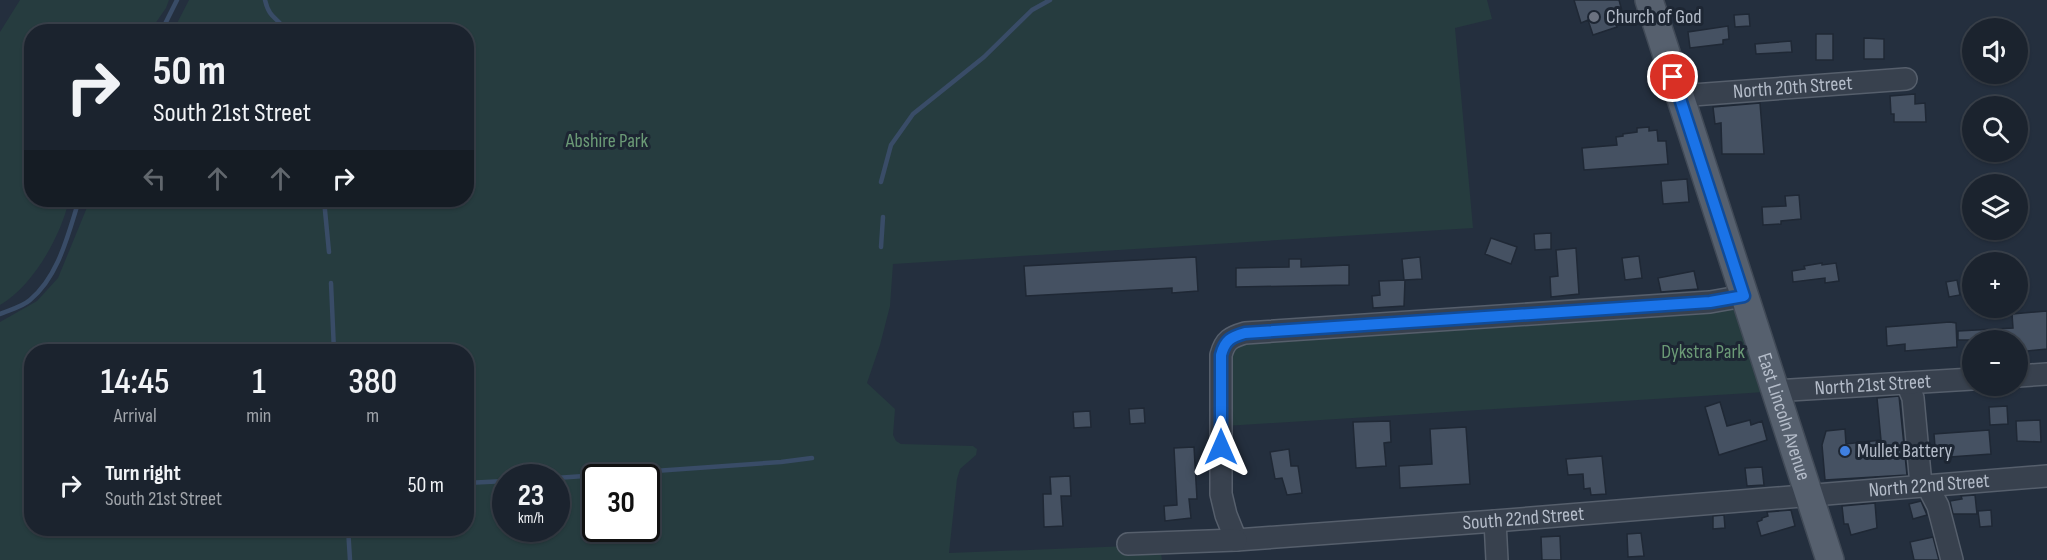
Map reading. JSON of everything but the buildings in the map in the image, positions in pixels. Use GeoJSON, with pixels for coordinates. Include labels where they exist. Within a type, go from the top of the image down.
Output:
{"type":"FeatureCollection","features":[{"type":"Feature","properties":{"kind":"main road","name":"East Lincoln Avenue"},"geometry":{"type":"LineString","coordinates":[[1649,0],[1830,560]]}},
{"type":"Feature","properties":{"kind":"street","name":"North 20th Street"},"geometry":{"type":"LineString","coordinates":[[1679,96],[1906,79]]}},
{"type":"Feature","properties":{"kind":"street"},"geometry":{"type":"LineString","coordinates":[[1236,540],[1221,494],[1221,368],[1224,345],[1234,336],[1245,333],[1710,302],[1744,296]]}},
{"type":"Feature","properties":{"kind":"street"},"geometry":{"type":"LineString","coordinates":[[2028,375],[2047,374]]}},
{"type":"Feature","properties":{"kind":"street","name":"North 21st Street"},"geometry":{"type":"LineString","coordinates":[[1774,391],[1962,380]]}},
{"type":"Feature","properties":{"kind":"street"},"geometry":{"type":"LineString","coordinates":[[1907,383],[1913,398],[1924,485],[1938,506],[1952,560]]}},
{"type":"Feature","properties":{"kind":"street","name":"North 22nd Street"},"geometry":{"type":"LineString","coordinates":[[1809,495],[2047,476]]}},
{"type":"Feature","properties":{"kind":"street","name":"South 22nd Street"},"geometry":{"type":"LineString","coordinates":[[1128,544],[1236,540],[1809,495]]}},
{"type":"Feature","properties":{"kind":"street"},"geometry":{"type":"LineString","coordinates":[[1495,521],[1497,560]]}},
{"type":"Feature","properties":{"kind":"green space"},"geometry":{"type":"Polygon","coordinates":[[[20,0],[169,0],[155,24],[24,24],[24,207],[67,207],[44,259],[24,286],[0,305],[0,32],[20,0]]]}},
{"type":"Feature","properties":{"kind":"green space","name":"Abshire Park"},"geometry":{"type":"Polygon","coordinates":[[[189,0],[1487,0],[1492,19],[1455,28],[1473,228],[893,264],[890,306],[867,383],[895,409],[893,435],[901,444],[973,446],[977,449],[976,455],[960,469],[957,479],[949,553],[1129,546],[1160,547],[1162,560],[0,560],[0,322],[37,301],[58,278],[87,207],[474,207],[474,24],[177,24],[189,0]]]}},
{"type":"Feature","properties":{"kind":"green space","name":"Dykstra Park"},"geometry":{"type":"Polygon","coordinates":[[[1736,307],[1765,392],[1225,426],[1230,344],[1736,307]]]}},
{"type":"Feature","properties":{"kind":"waterway"},"geometry":{"type":"LineString","coordinates":[[165,24],[177,0]]}},
{"type":"Feature","properties":{"kind":"waterway"},"geometry":{"type":"LineString","coordinates":[[265,0],[269,12],[281,24]]}},
{"type":"Feature","properties":{"kind":"waterway"},"geometry":{"type":"LineString","coordinates":[[881,182],[891,145],[913,114],[984,57],[1032,10],[1050,0]]}},
{"type":"Feature","properties":{"kind":"waterway"},"geometry":{"type":"LineString","coordinates":[[0,314],[27,302],[48,279],[61,254],[77,207]]}},
{"type":"Feature","properties":{"kind":"waterway"},"geometry":{"type":"LineString","coordinates":[[325,207],[329,252]]}},
{"type":"Feature","properties":{"kind":"waterway"},"geometry":{"type":"LineString","coordinates":[[881,247],[883,217]]}},
{"type":"Feature","properties":{"kind":"waterway"},"geometry":{"type":"LineString","coordinates":[[331,283],[334,344]]}},
{"type":"Feature","properties":{"kind":"waterway"},"geometry":{"type":"LineString","coordinates":[[570,477],[812,458]]}},
{"type":"Feature","properties":{"kind":"waterway"},"geometry":{"type":"LineString","coordinates":[[474,483],[492,482]]}},
{"type":"Feature","properties":{"kind":"waterway"},"geometry":{"type":"LineString","coordinates":[[348,536],[350,560]]}},
{"type":"Feature","properties":{"kind":"place","name":"Church of God"},"geometry":{"type":"Point","coordinates":[1594,17]}},
{"type":"Feature","properties":{"kind":"place","name":"Mullet Battery"},"geometry":{"type":"Point","coordinates":[1845,451]}},
{"type":"Feature","properties":{"kind":"route"},"geometry":{"type":"LineString","coordinates":[[1221,447],[1221,355],[1228,339],[1234,336],[1245,333],[1710,302],[1744,296],[1673,77]]}}]}
